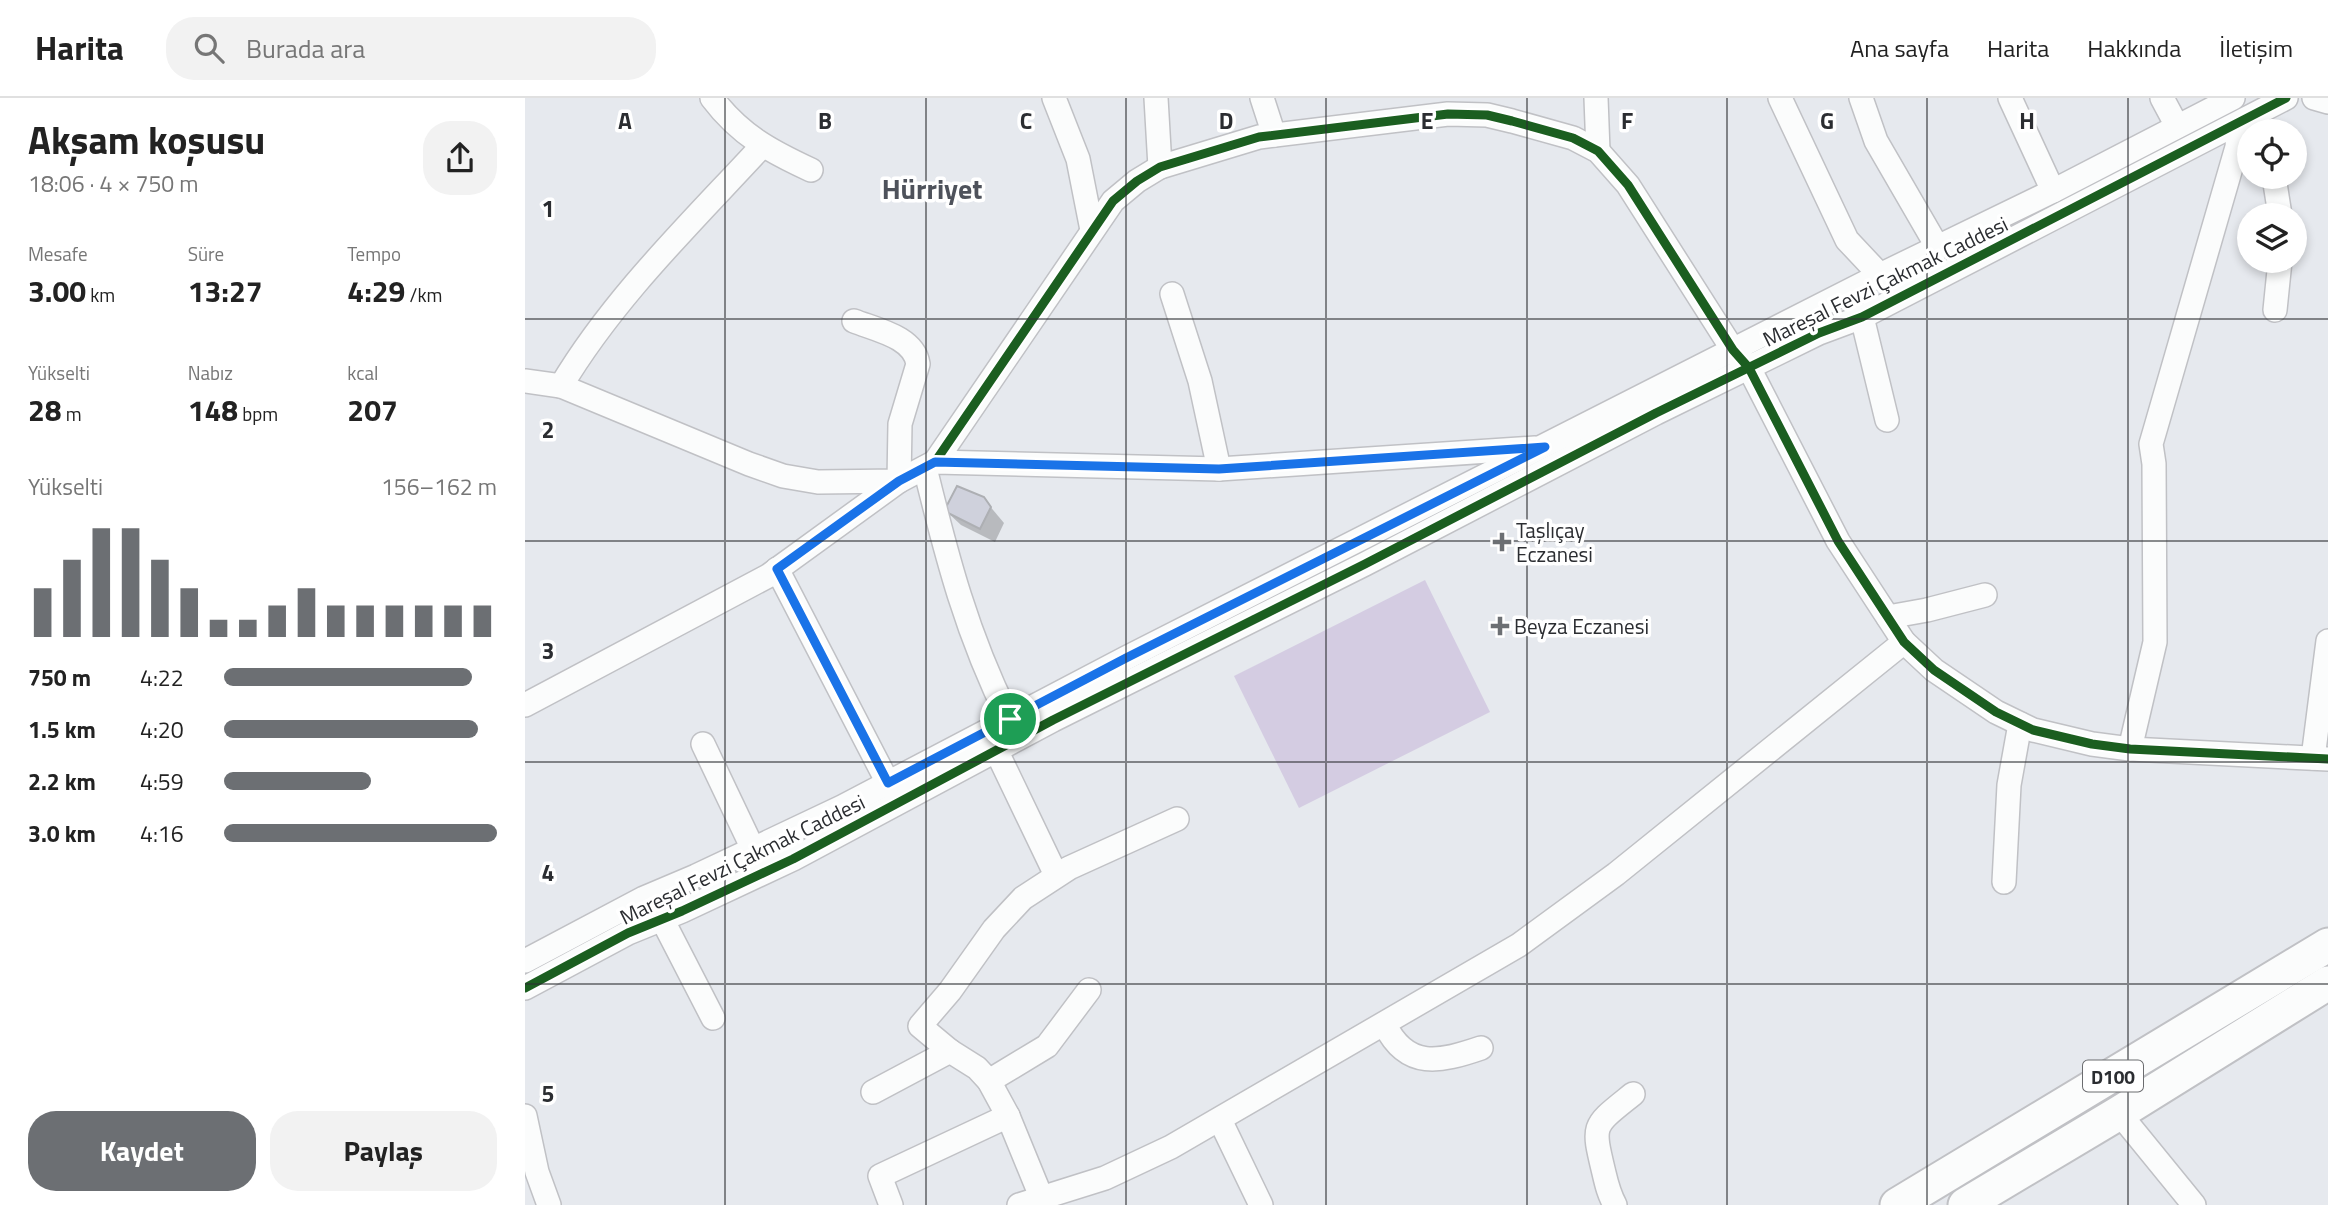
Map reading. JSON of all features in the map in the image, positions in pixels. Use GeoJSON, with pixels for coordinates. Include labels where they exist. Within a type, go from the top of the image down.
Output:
{"type":"FeatureCollection","features":[{"type":"Feature","properties":{"kind":"highway","name":"D100"},"geometry":{"type":"LineString","coordinates":[[1898,1205],[2328,945]]}},
{"type":"Feature","properties":{"kind":"highway","name":"D100"},"geometry":{"type":"LineString","coordinates":[[1981,1201],[2328,983]]}},
{"type":"Feature","properties":{"kind":"street"},"geometry":{"type":"LineString","coordinates":[[712,98],[729,119],[762,146],[811,170]]}},
{"type":"Feature","properties":{"kind":"street"},"geometry":{"type":"LineString","coordinates":[[1054,98],[1078,159],[1092,230]]}},
{"type":"Feature","properties":{"kind":"street"},"geometry":{"type":"LineString","coordinates":[[1156,98],[1160,167]]}},
{"type":"Feature","properties":{"kind":"street"},"geometry":{"type":"LineString","coordinates":[[1262,98],[1274,135]]}},
{"type":"Feature","properties":{"kind":"street"},"geometry":{"type":"LineString","coordinates":[[1596,98],[1598,150]]}},
{"type":"Feature","properties":{"kind":"street"},"geometry":{"type":"LineString","coordinates":[[1780,98],[1847,240],[1880,275]]}},
{"type":"Feature","properties":{"kind":"street"},"geometry":{"type":"LineString","coordinates":[[1861,98],[1876,141],[1938,248]]}},
{"type":"Feature","properties":{"kind":"street"},"geometry":{"type":"LineString","coordinates":[[2010,98],[2053,191]]}},
{"type":"Feature","properties":{"kind":"street"},"geometry":{"type":"LineString","coordinates":[[2162,98],[2177,126]]}},
{"type":"Feature","properties":{"kind":"street","name":"Mareşal Fevzi Çakmak Caddesi"},"geometry":{"type":"LineString","coordinates":[[527,957],[644,898],[753,849],[888,783],[1880,275],[2053,191],[2233,98]]}},
{"type":"Feature","properties":{"kind":"street","name":"Mareşal Fevzi Çakmak Caddesi"},"geometry":{"type":"LineString","coordinates":[[2247,119],[2286,98]]}},
{"type":"Feature","properties":{"kind":"street"},"geometry":{"type":"LineString","coordinates":[[2314,98],[2328,102]]}},
{"type":"Feature","properties":{"kind":"street"},"geometry":{"type":"LineString","coordinates":[[1010,719],[986,669],[958,597],[930,465],[1092,230],[1114,201],[1137,181],[1160,167],[1259,137],[1445,106],[1573,138],[1598,150],[1628,185],[1733,350],[1749,368],[1838,541],[1905,642],[1934,670],[1996,712],[2033,730],[2092,744],[2130,749],[2321,759],[2328,641]]}},
{"type":"Feature","properties":{"kind":"street","name":"Mareşal Fevzi Çakmak Caddesi"},"geometry":{"type":"LineString","coordinates":[[525,988],[628,933],[793,859],[996,750],[1819,333],[1862,317],[2237,124]]}},
{"type":"Feature","properties":{"kind":"street"},"geometry":{"type":"LineString","coordinates":[[561,386],[579,356],[643,276],[762,146]]}},
{"type":"Feature","properties":{"kind":"street"},"geometry":{"type":"LineString","coordinates":[[2130,749],[2155,642],[2154,464],[2151,444],[2237,167]]}},
{"type":"Feature","properties":{"kind":"street"},"geometry":{"type":"LineString","coordinates":[[2275,310],[2279,273]]}},
{"type":"Feature","properties":{"kind":"street"},"geometry":{"type":"LineString","coordinates":[[1172,294],[1200,382],[1219,469]]}},
{"type":"Feature","properties":{"kind":"street"},"geometry":{"type":"LineString","coordinates":[[1862,317],[1887,420]]}},
{"type":"Feature","properties":{"kind":"street"},"geometry":{"type":"LineString","coordinates":[[854,321],[900,340],[917,355],[919,364],[900,424],[899,481]]}},
{"type":"Feature","properties":{"kind":"street"},"geometry":{"type":"LineString","coordinates":[[525,381],[561,386],[749,464],[783,475],[818,481],[899,481]]}},
{"type":"Feature","properties":{"kind":"street"},"geometry":{"type":"LineString","coordinates":[[525,705],[777,569],[899,481],[930,465],[1219,469],[1545,447]]}},
{"type":"Feature","properties":{"kind":"street"},"geometry":{"type":"LineString","coordinates":[[777,569],[888,783]]}},
{"type":"Feature","properties":{"kind":"street"},"geometry":{"type":"LineString","coordinates":[[1888,617],[1985,595]]}},
{"type":"Feature","properties":{"kind":"street"},"geometry":{"type":"LineString","coordinates":[[1019,1205],[1057,1199],[1171,1147],[1520,945],[1616,874],[1905,642]]}},
{"type":"Feature","properties":{"kind":"street"},"geometry":{"type":"LineString","coordinates":[[2004,882],[2009,785],[2020,724]]}},
{"type":"Feature","properties":{"kind":"street"},"geometry":{"type":"LineString","coordinates":[[702,744],[753,849]]}},
{"type":"Feature","properties":{"kind":"street"},"geometry":{"type":"LineString","coordinates":[[996,750],[1056,875]]}},
{"type":"Feature","properties":{"kind":"street"},"geometry":{"type":"LineString","coordinates":[[1057,1199],[989,1081],[977,1068],[950,1051],[920,1026],[950,991],[995,929],[1023,898],[1056,875],[1177,819]]}},
{"type":"Feature","properties":{"kind":"street"},"geometry":{"type":"LineString","coordinates":[[662,919],[713,1018]]}},
{"type":"Feature","properties":{"kind":"street"},"geometry":{"type":"LineString","coordinates":[[989,1081],[1047,1046],[1089,990]]}},
{"type":"Feature","properties":{"kind":"street"},"geometry":{"type":"LineString","coordinates":[[1385,1025],[1392,1040],[1399,1047],[1412,1055],[1429,1060],[1450,1059],[1481,1048]]}},
{"type":"Feature","properties":{"kind":"street"},"geometry":{"type":"LineString","coordinates":[[873,1092],[950,1051]]}},
{"type":"Feature","properties":{"kind":"street"},"geometry":{"type":"LineString","coordinates":[[1613,1201],[1606,1189],[1597,1147],[1598,1126],[1604,1117],[1633,1094]]}},
{"type":"Feature","properties":{"kind":"street"},"geometry":{"type":"LineString","coordinates":[[2119,1113],[2194,1205]]}},
{"type":"Feature","properties":{"kind":"street"},"geometry":{"type":"LineString","coordinates":[[525,1116],[531,1174],[549,1205]]}},
{"type":"Feature","properties":{"kind":"street"},"geometry":{"type":"LineString","coordinates":[[891,1205],[880,1176],[1009,1116]]}},
{"type":"Feature","properties":{"kind":"street"},"geometry":{"type":"LineString","coordinates":[[1220,1120],[1261,1205]]}},
{"type":"Feature","properties":{"kind":"shaded area"},"geometry":{"type":"Polygon","coordinates":[[[1425,580],[1490,712],[1299,808],[1234,676],[1425,580]]]}},
{"type":"Feature","properties":{"kind":"building"},"geometry":{"type":"Polygon","coordinates":[[[957,486],[984,497],[991,507],[980,529],[944,511],[957,486]]]}},
{"type":"Feature","properties":{"kind":"cycle path"},"geometry":{"type":"LineString","coordinates":[[525,988],[628,933],[793,859],[1053,720],[1365,564],[1656,413],[1819,333],[1862,317],[2286,98]]}},
{"type":"Feature","properties":{"kind":"cycle path"},"geometry":{"type":"LineString","coordinates":[[935,462],[1113,201],[1137,181],[1160,167],[1259,137],[1448,114],[1487,115],[1573,138],[1598,151],[1628,185],[1733,350],[1749,368],[1838,541],[1904,642],[1934,670],[1996,712],[2033,730],[2092,744],[2130,749],[2328,759]]}},
{"type":"Feature","properties":{"kind":"place","name":"Taşlıçay Eczanesi"},"geometry":{"type":"Point","coordinates":[1502,542]}},
{"type":"Feature","properties":{"kind":"place","name":"Beyza Eczanesi"},"geometry":{"type":"Point","coordinates":[1500,626]}},
{"type":"Feature","properties":{"kind":"district","name":"Hürriyet"},"geometry":{"type":"Point","coordinates":[932,188]}},
{"type":"Feature","properties":{"kind":"route"},"geometry":{"type":"LineString","coordinates":[[1545,447],[1010,719],[888,783],[777,569],[899,481],[935,462],[1219,469],[1545,447]]}}]}
